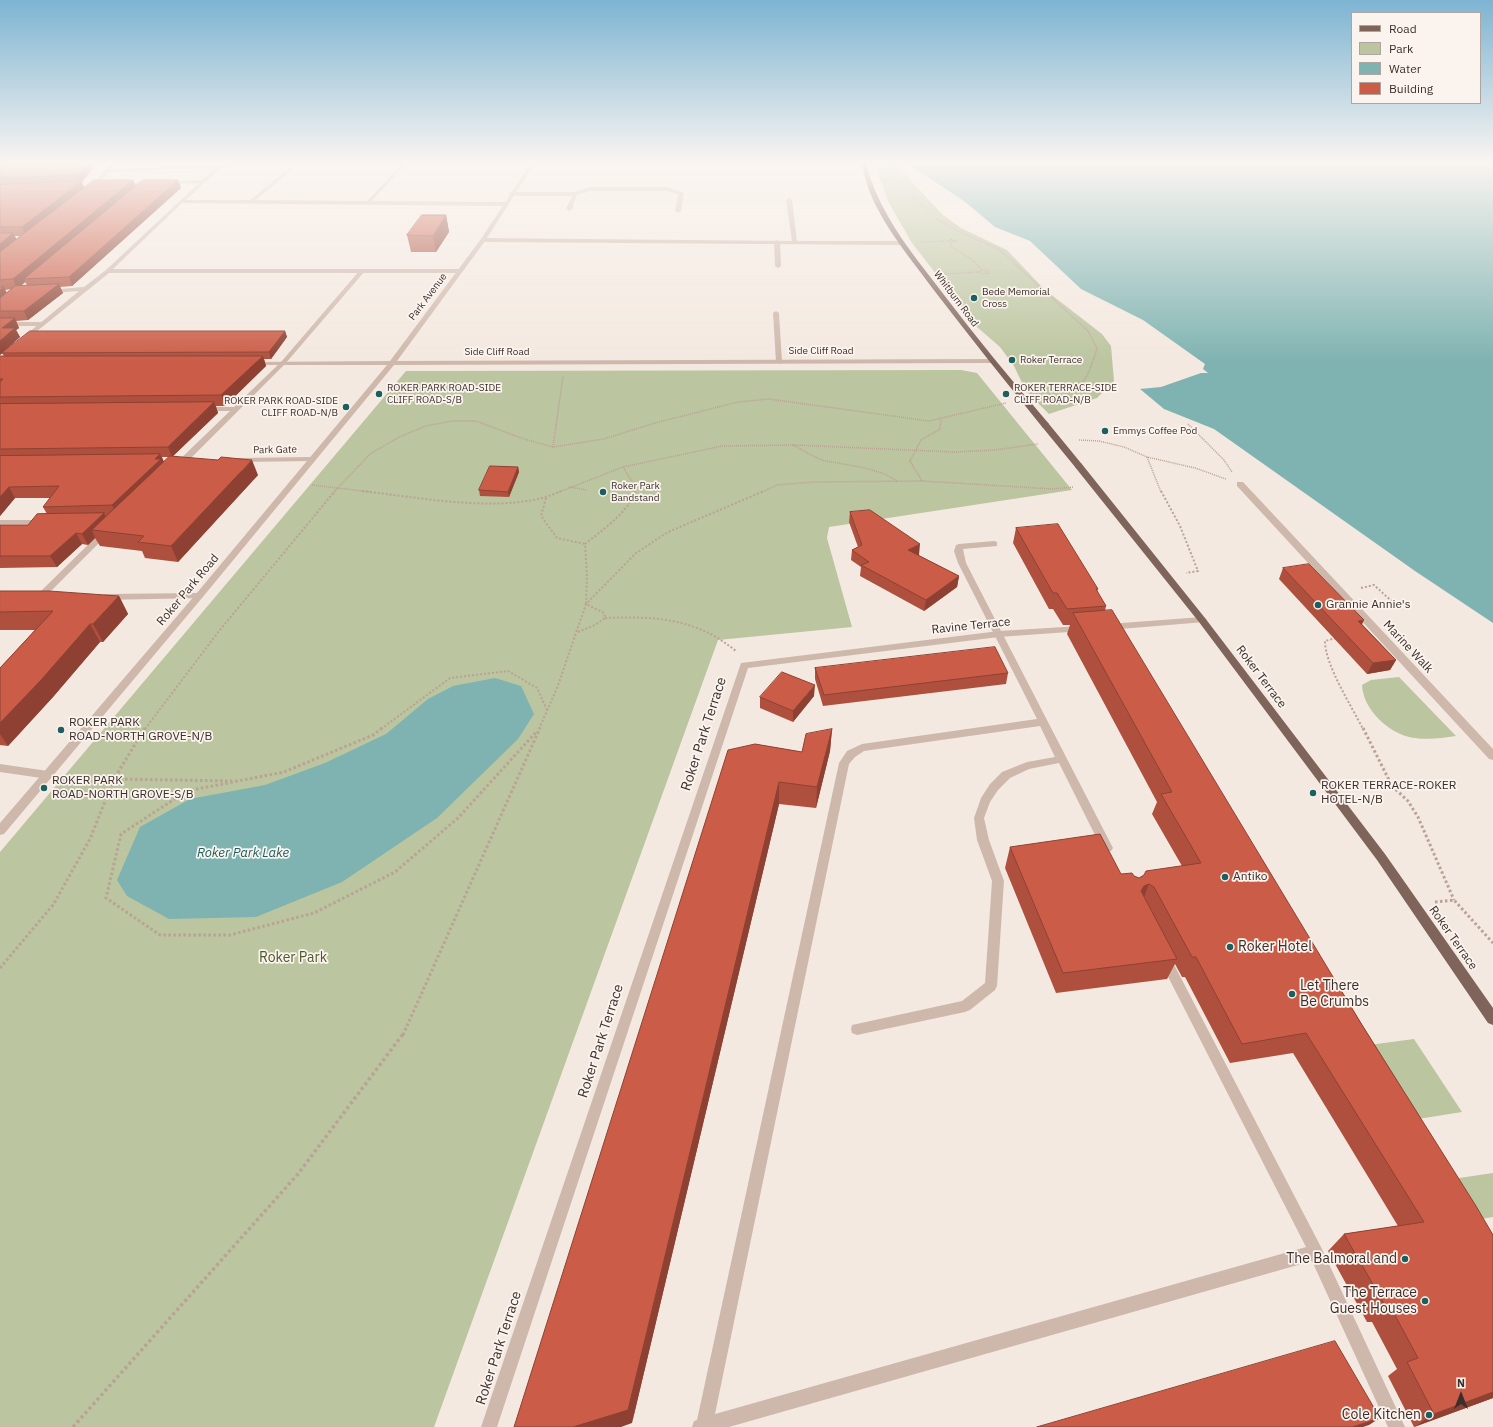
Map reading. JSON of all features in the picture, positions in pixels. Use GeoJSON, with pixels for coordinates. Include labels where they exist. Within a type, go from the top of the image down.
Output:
{"type":"FeatureCollection","features":[{"type":"Feature","properties":{"kind":"main road","name":"Whitburn Road"},"geometry":{"type":"LineString","coordinates":[[893,230],[901,243],[977,343],[993,361]]}},
{"type":"Feature","properties":{"kind":"main road","name":"Roker Terrace"},"geometry":{"type":"LineString","coordinates":[[993,361],[1202,620],[1381,857],[1493,1019]]}},
{"type":"Feature","properties":{"kind":"street"},"geometry":{"type":"LineString","coordinates":[[18,345],[41,324],[108,271],[151,230]]}},
{"type":"Feature","properties":{"kind":"street","name":"Park Avenue"},"geometry":{"type":"LineString","coordinates":[[392,363],[489,230]]}},
{"type":"Feature","properties":{"kind":"street"},"geometry":{"type":"LineString","coordinates":[[793,230],[795,243]]}},
{"type":"Feature","properties":{"kind":"street"},"geometry":{"type":"LineString","coordinates":[[483,240],[901,243]]}},
{"type":"Feature","properties":{"kind":"street"},"geometry":{"type":"LineString","coordinates":[[777,242],[778,266]]}},
{"type":"Feature","properties":{"kind":"street"},"geometry":{"type":"LineString","coordinates":[[108,271],[460,271]]}},
{"type":"Feature","properties":{"kind":"street"},"geometry":{"type":"LineString","coordinates":[[171,472],[179,461],[236,409],[283,363],[362,271]]}},
{"type":"Feature","properties":{"kind":"street"},"geometry":{"type":"LineString","coordinates":[[42,291],[86,289]]}},
{"type":"Feature","properties":{"kind":"street"},"geometry":{"type":"LineString","coordinates":[[776,313],[779,362]]}},
{"type":"Feature","properties":{"kind":"street"},"geometry":{"type":"LineString","coordinates":[[0,324],[41,324]]}},
{"type":"Feature","properties":{"kind":"street","name":"Side Cliff Road"},"geometry":{"type":"LineString","coordinates":[[243,363],[993,361]]}},
{"type":"Feature","properties":{"kind":"street","name":"Roker Park Road"},"geometry":{"type":"LineString","coordinates":[[0,831],[199,596],[291,483],[392,363]]}},
{"type":"Feature","properties":{"kind":"street"},"geometry":{"type":"LineString","coordinates":[[197,409],[236,409]]}},
{"type":"Feature","properties":{"kind":"street","name":"Park Gate"},"geometry":{"type":"LineString","coordinates":[[228,460],[311,459]]}},
{"type":"Feature","properties":{"kind":"street"},"geometry":{"type":"LineString","coordinates":[[179,461],[198,461]]}},
{"type":"Feature","properties":{"kind":"street","name":"Marine Walk"},"geometry":{"type":"LineString","coordinates":[[1240,484],[1493,756]]}},
{"type":"Feature","properties":{"kind":"street"},"geometry":{"type":"LineString","coordinates":[[0,522],[55,521]]}},
{"type":"Feature","properties":{"kind":"street"},"geometry":{"type":"LineString","coordinates":[[56,597],[36,597],[112,526]]}},
{"type":"Feature","properties":{"kind":"street"},"geometry":{"type":"LineString","coordinates":[[994,544],[959,547],[958,551],[962,563],[1112,857]]}},
{"type":"Feature","properties":{"kind":"street"},"geometry":{"type":"LineString","coordinates":[[96,597],[199,596]]}},
{"type":"Feature","properties":{"kind":"street","name":"Ravine Terrace"},"geometry":{"type":"LineString","coordinates":[[744,665],[999,634],[1202,620]]}},
{"type":"Feature","properties":{"kind":"street","name":"Roker Park Terrace"},"geometry":{"type":"LineString","coordinates":[[489,1427],[744,665]]}},
{"type":"Feature","properties":{"kind":"street"},"geometry":{"type":"LineString","coordinates":[[1043,722],[862,748],[852,754],[844,764],[703,1427],[1316,1252]]}},
{"type":"Feature","properties":{"kind":"street"},"geometry":{"type":"LineString","coordinates":[[856,1029],[965,1006],[990,986],[998,881],[982,840],[979,818],[985,801],[1006,775],[1027,766],[1062,759]]}},
{"type":"Feature","properties":{"kind":"street"},"geometry":{"type":"LineString","coordinates":[[0,768],[48,775]]}},
{"type":"Feature","properties":{"kind":"street"},"geometry":{"type":"LineString","coordinates":[[1158,947],[1316,1252],[1397,1427]]}},
{"type":"Feature","properties":{"kind":"path"},"geometry":{"type":"LineString","coordinates":[[956,230],[1000,250],[1088,331],[1096,348],[1091,368],[1084,382],[1066,394],[1046,402]]}},
{"type":"Feature","properties":{"kind":"path"},"geometry":{"type":"LineString","coordinates":[[934,242],[956,240],[952,242],[950,246],[971,259],[982,270],[989,272],[983,274],[979,272],[942,274]]}},
{"type":"Feature","properties":{"kind":"path"},"geometry":{"type":"LineString","coordinates":[[553,447],[566,362]]}},
{"type":"Feature","properties":{"kind":"path"},"geometry":{"type":"LineString","coordinates":[[0,968],[53,905],[90,839],[114,779],[144,730],[219,631],[338,488],[370,454],[399,437],[426,426],[452,421],[476,421],[521,438],[553,447],[604,439],[655,423],[738,402],[769,399],[929,421],[1002,404],[1022,396]]}},
{"type":"Feature","properties":{"kind":"path"},"geometry":{"type":"LineString","coordinates":[[922,481],[910,461],[921,440],[940,429],[941,419]]}},
{"type":"Feature","properties":{"kind":"path"},"geometry":{"type":"LineString","coordinates":[[1188,424],[1224,460]]}},
{"type":"Feature","properties":{"kind":"path"},"geometry":{"type":"LineString","coordinates":[[1073,440],[1099,441],[1124,446],[1147,457],[1195,468],[1240,484]]}},
{"type":"Feature","properties":{"kind":"path"},"geometry":{"type":"LineString","coordinates":[[291,483],[483,504],[546,498],[568,487],[622,467],[722,446],[793,445],[954,452],[995,450],[1043,444]]}},
{"type":"Feature","properties":{"kind":"path"},"geometry":{"type":"LineString","coordinates":[[793,445],[821,460],[865,468],[885,474],[898,481]]}},
{"type":"Feature","properties":{"kind":"path"},"geometry":{"type":"LineString","coordinates":[[1147,457],[1159,487],[1180,526],[1198,571],[1183,573]]}},
{"type":"Feature","properties":{"kind":"path"},"geometry":{"type":"LineString","coordinates":[[585,544],[607,526],[631,501],[635,494],[634,483],[622,467]]}},
{"type":"Feature","properties":{"kind":"path"},"geometry":{"type":"LineString","coordinates":[[586,604],[636,553],[668,532],[777,485],[814,482],[898,481],[922,481],[1053,489],[1094,485]]}},
{"type":"Feature","properties":{"kind":"path"},"geometry":{"type":"LineString","coordinates":[[568,487],[587,490]]}},
{"type":"Feature","properties":{"kind":"path"},"geometry":{"type":"LineString","coordinates":[[546,498],[541,516],[557,538],[585,544]]}},
{"type":"Feature","properties":{"kind":"path"},"geometry":{"type":"LineString","coordinates":[[73,1427],[298,1174],[402,1036],[486,851],[547,711],[578,632],[586,604],[587,576],[585,544]]}},
{"type":"Feature","properties":{"kind":"path"},"geometry":{"type":"LineString","coordinates":[[1374,585],[1398,607]]}},
{"type":"Feature","properties":{"kind":"path"},"geometry":{"type":"LineString","coordinates":[[586,604],[604,613],[605,618]]}},
{"type":"Feature","properties":{"kind":"path"},"geometry":{"type":"LineString","coordinates":[[578,632],[595,625],[605,618],[635,617],[675,620],[712,632],[727,642],[738,653],[744,665]]}},
{"type":"Feature","properties":{"kind":"path"},"geometry":{"type":"LineString","coordinates":[[1341,637],[1325,641],[1325,648],[1331,666],[1392,786],[1408,801],[1418,817],[1454,900],[1493,943]]}},
{"type":"Feature","properties":{"kind":"path"},"geometry":{"type":"LineString","coordinates":[[539,729],[458,818],[395,872],[314,913],[230,935],[160,935],[106,898],[121,834],[187,791],[284,772],[373,735],[450,678],[508,671],[537,688],[547,711]]}},
{"type":"Feature","properties":{"kind":"path"},"geometry":{"type":"LineString","coordinates":[[114,779],[188,779],[236,781]]}},
{"type":"Feature","properties":{"kind":"path"},"geometry":{"type":"LineString","coordinates":[[1431,903],[1454,900]]}},
{"type":"Feature","properties":{"kind":"green space"},"geometry":{"type":"Polygon","coordinates":[[[904,230],[964,230],[1007,250],[1044,289],[1102,334],[1111,346],[1114,381],[1097,398],[1049,414],[1026,391],[1014,366],[1000,347],[977,327],[912,243],[904,230]]]}},
{"type":"Feature","properties":{"kind":"green space","name":"Roker Park"},"geometry":{"type":"Polygon","coordinates":[[[961,370],[977,373],[1072,490],[829,527],[827,538],[852,627],[718,640],[434,1427],[0,1427],[0,852],[406,371],[961,370]]]}},
{"type":"Feature","properties":{"kind":"green space"},"geometry":{"type":"Polygon","coordinates":[[[1399,677],[1456,736],[1430,739],[1415,738],[1396,732],[1380,720],[1367,703],[1362,685],[1371,680],[1399,677]]]}},
{"type":"Feature","properties":{"kind":"green space"},"geometry":{"type":"Polygon","coordinates":[[[1414,1039],[1462,1112],[1418,1119],[1369,1045],[1414,1039]]]}},
{"type":"Feature","properties":{"kind":"green space"},"geometry":{"type":"Polygon","coordinates":[[[1493,1173],[1493,1217],[1457,1223],[1432,1182],[1493,1173]]]}},
{"type":"Feature","properties":{"kind":"water"},"geometry":{"type":"Polygon","coordinates":[[[1001,230],[1493,230],[1493,623],[1415,571],[1214,429],[1164,409],[1140,389],[1161,387],[1201,373],[1208,373],[1203,369],[1205,364],[1143,320],[1081,289],[1030,241],[1001,230]]]}},
{"type":"Feature","properties":{"kind":"water","name":"Roker Park Lake"},"geometry":{"type":"Polygon","coordinates":[[[495,678],[521,686],[534,714],[518,739],[437,818],[342,882],[256,917],[169,919],[127,896],[117,880],[140,827],[190,799],[265,785],[325,763],[386,734],[428,699],[453,686],[495,678]]]}},
{"type":"Feature","properties":{"kind":"building"},"geometry":{"type":"Polygon","coordinates":[[[29,230],[73,230],[13,279],[0,280],[0,252],[29,230]]]}},
{"type":"Feature","properties":{"kind":"building"},"geometry":{"type":"Polygon","coordinates":[[[83,230],[122,230],[69,277],[24,279],[83,230]]]}},
{"type":"Feature","properties":{"kind":"building"},"geometry":{"type":"Polygon","coordinates":[[[411,230],[437,230],[433,236],[407,235],[411,230]]]}},
{"type":"Feature","properties":{"kind":"building"},"geometry":{"type":"Polygon","coordinates":[[[0,233],[13,233],[0,244],[0,233]]]}},
{"type":"Feature","properties":{"kind":"building"},"geometry":{"type":"Polygon","coordinates":[[[59,284],[24,311],[0,311],[0,298],[15,286],[59,284]]]}},
{"type":"Feature","properties":{"kind":"building"},"geometry":{"type":"Polygon","coordinates":[[[0,318],[15,318],[2,328],[15,328],[0,341],[0,318]]]}},
{"type":"Feature","properties":{"kind":"building"},"geometry":{"type":"Polygon","coordinates":[[[30,331],[285,331],[269,352],[2,353],[30,331]]]}},
{"type":"Feature","properties":{"kind":"building"},"geometry":{"type":"Polygon","coordinates":[[[0,356],[263,356],[221,395],[0,397],[0,382],[3,379],[0,379],[0,356]]]}},
{"type":"Feature","properties":{"kind":"building"},"geometry":{"type":"Polygon","coordinates":[[[214,402],[168,447],[0,449],[0,404],[214,402]]]}},
{"type":"Feature","properties":{"kind":"building"},"geometry":{"type":"Polygon","coordinates":[[[160,454],[155,459],[161,459],[112,505],[43,507],[59,486],[9,487],[0,497],[0,456],[160,454]]]}},
{"type":"Feature","properties":{"kind":"building"},"geometry":{"type":"Polygon","coordinates":[[[170,456],[218,460],[221,457],[252,460],[171,546],[138,542],[144,536],[92,530],[170,456]]]}},
{"type":"Feature","properties":{"kind":"building"},"geometry":{"type":"Polygon","coordinates":[[[490,466],[518,467],[508,492],[479,490],[490,466]]]}},
{"type":"Feature","properties":{"kind":"building"},"geometry":{"type":"Polygon","coordinates":[[[870,510],[920,544],[908,550],[959,576],[926,600],[861,565],[869,562],[852,550],[862,545],[850,512],[870,510]]]}},
{"type":"Feature","properties":{"kind":"building"},"geometry":{"type":"Polygon","coordinates":[[[104,513],[82,534],[76,533],[50,556],[0,556],[0,525],[28,525],[37,514],[104,513]]]}},
{"type":"Feature","properties":{"kind":"building"},"geometry":{"type":"Polygon","coordinates":[[[1058,524],[1098,589],[1096,589],[1106,606],[1067,609],[1057,593],[1053,593],[1016,528],[1058,524]]]}},
{"type":"Feature","properties":{"kind":"building"},"geometry":{"type":"Polygon","coordinates":[[[1309,564],[1364,620],[1358,621],[1396,660],[1373,663],[1283,568],[1309,564]]]}},
{"type":"Feature","properties":{"kind":"building"},"geometry":{"type":"Polygon","coordinates":[[[0,591],[49,591],[119,596],[93,624],[90,624],[42,679],[0,723],[0,668],[53,611],[0,612],[0,591]]]}},
{"type":"Feature","properties":{"kind":"building"},"geometry":{"type":"Polygon","coordinates":[[[1112,610],[1362,1025],[1493,1235],[1493,1392],[1434,1414],[1407,1362],[1418,1358],[1390,1306],[1386,1307],[1344,1234],[1424,1222],[1306,1033],[1242,1044],[1196,957],[1192,957],[1154,887],[1149,884],[1144,886],[1141,891],[1177,959],[1063,973],[1010,847],[1100,834],[1121,874],[1132,873],[1134,876],[1139,878],[1144,875],[1146,871],[1201,863],[1161,794],[1172,792],[1073,613],[1112,610]]]}},
{"type":"Feature","properties":{"kind":"building"},"geometry":{"type":"Polygon","coordinates":[[[995,647],[1008,673],[824,695],[815,668],[995,647]]]}},
{"type":"Feature","properties":{"kind":"building"},"geometry":{"type":"Polygon","coordinates":[[[782,672],[815,685],[793,711],[760,697],[782,672]]]}},
{"type":"Feature","properties":{"kind":"building"},"geometry":{"type":"Polygon","coordinates":[[[832,729],[817,787],[779,782],[628,1410],[573,1427],[514,1427],[728,750],[755,744],[802,752],[806,734],[832,729]]]}},
{"type":"Feature","properties":{"kind":"building"},"geometry":{"type":"Polygon","coordinates":[[[1335,1341],[1380,1418],[1352,1427],[1037,1427],[1335,1341]]]}},
{"type":"Feature","properties":{"kind":"place","name":"Bede Memorial Cross"},"geometry":{"type":"Point","coordinates":[974,298]}},
{"type":"Feature","properties":{"kind":"place","name":"Roker Terrace"},"geometry":{"type":"Point","coordinates":[1012,360]}},
{"type":"Feature","properties":{"kind":"place","name":"ROKER PARK ROAD-SIDE CLIFF ROAD-S/B"},"geometry":{"type":"Point","coordinates":[379,394]}},
{"type":"Feature","properties":{"kind":"place","name":"ROKER TERRACE-SIDE CLIFF ROAD-N/B"},"geometry":{"type":"Point","coordinates":[1006,394]}},
{"type":"Feature","properties":{"kind":"place","name":"ROKER PARK ROAD-SIDE CLIFF ROAD-N/B"},"geometry":{"type":"Point","coordinates":[346,407]}},
{"type":"Feature","properties":{"kind":"place","name":"Emmys Coffee Pod"},"geometry":{"type":"Point","coordinates":[1105,431]}},
{"type":"Feature","properties":{"kind":"place","name":"Roker Park Bandstand"},"geometry":{"type":"Point","coordinates":[603,492]}},
{"type":"Feature","properties":{"kind":"place","name":"Grannie Annie's"},"geometry":{"type":"Point","coordinates":[1318,605]}},
{"type":"Feature","properties":{"kind":"place","name":"ROKER PARK ROAD-NORTH GROVE-N/B"},"geometry":{"type":"Point","coordinates":[61,730]}},
{"type":"Feature","properties":{"kind":"place","name":"ROKER PARK ROAD-NORTH GROVE-S/B"},"geometry":{"type":"Point","coordinates":[44,788]}},
{"type":"Feature","properties":{"kind":"place","name":"ROKER TERRACE-ROKER HOTEL-N/B"},"geometry":{"type":"Point","coordinates":[1313,793]}},
{"type":"Feature","properties":{"kind":"place","name":"Antiko"},"geometry":{"type":"Point","coordinates":[1225,877]}},
{"type":"Feature","properties":{"kind":"place","name":"Roker Hotel"},"geometry":{"type":"Point","coordinates":[1230,947]}},
{"type":"Feature","properties":{"kind":"place","name":"Let There Be Crumbs"},"geometry":{"type":"Point","coordinates":[1292,994]}},
{"type":"Feature","properties":{"kind":"place","name":"The Balmoral and"},"geometry":{"type":"Point","coordinates":[1405,1259]}},
{"type":"Feature","properties":{"kind":"place","name":"The Terrace Guest Houses"},"geometry":{"type":"Point","coordinates":[1425,1301]}},
{"type":"Feature","properties":{"kind":"place","name":"Cole Kitchen"},"geometry":{"type":"Point","coordinates":[1429,1415]}}]}
